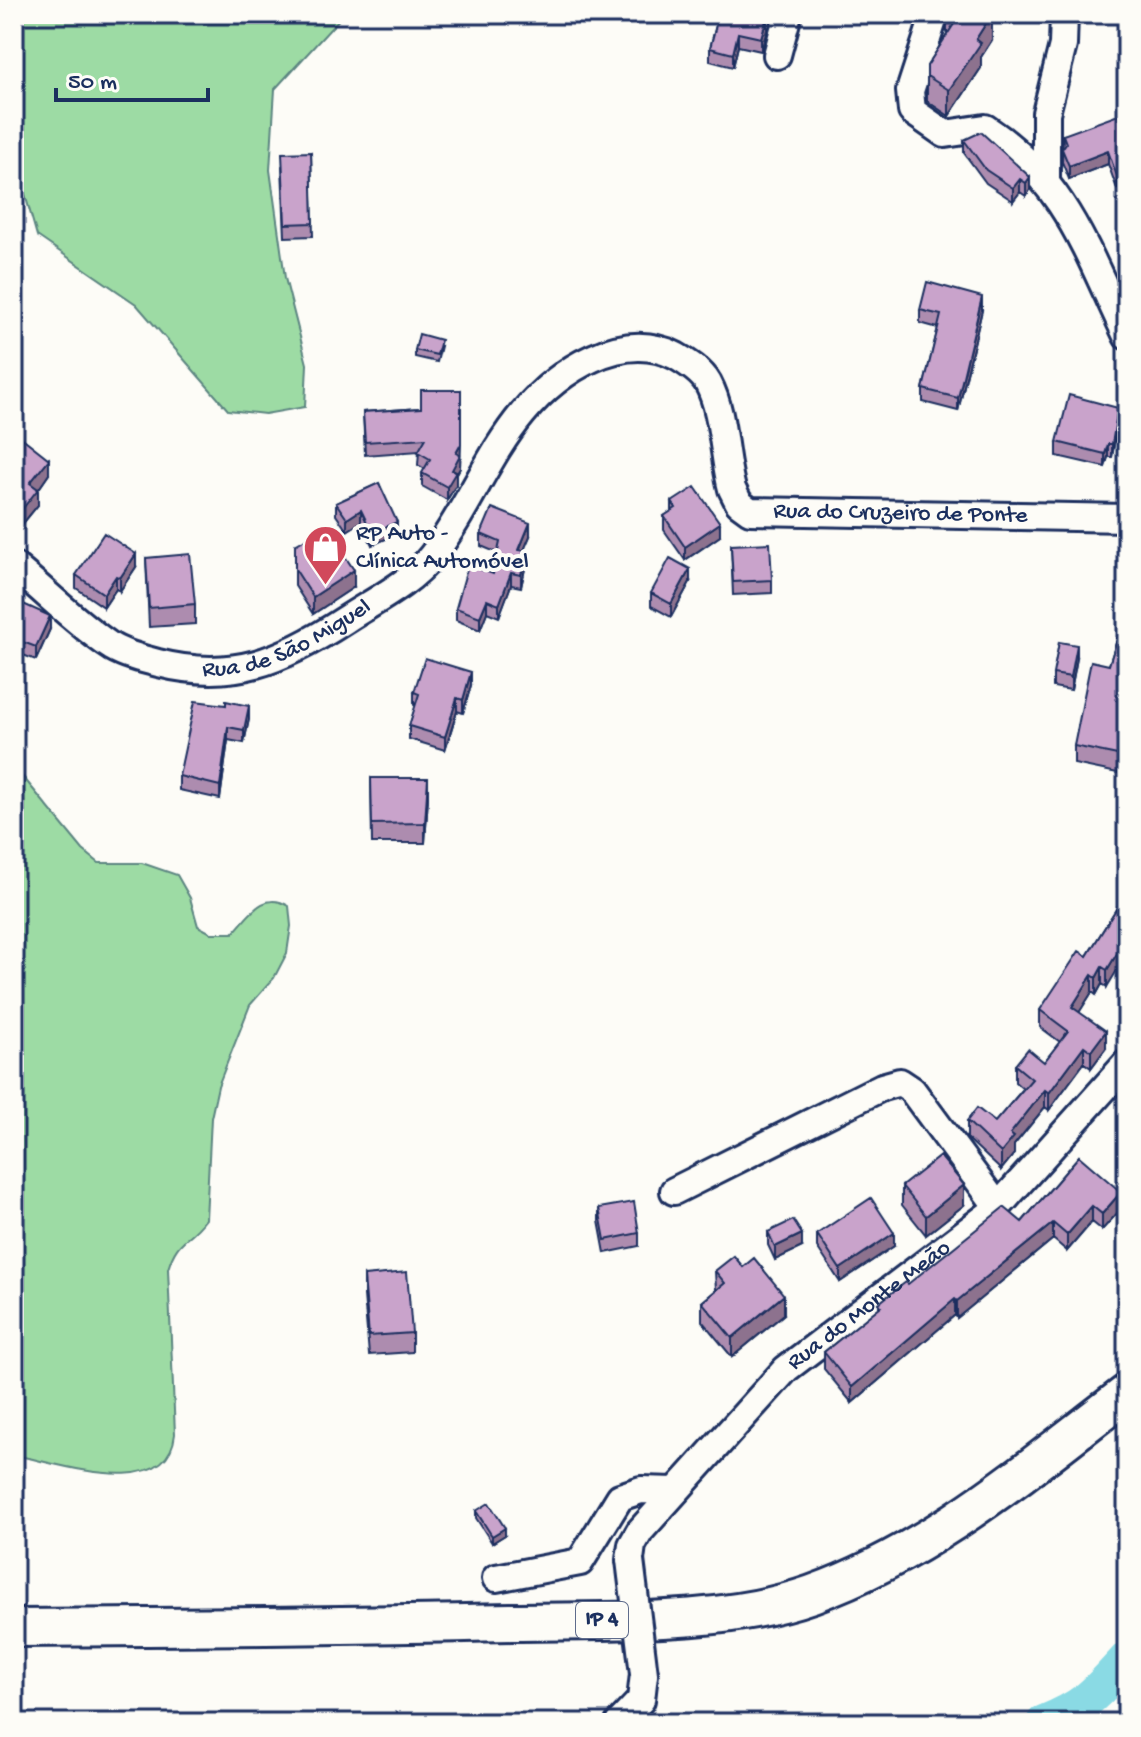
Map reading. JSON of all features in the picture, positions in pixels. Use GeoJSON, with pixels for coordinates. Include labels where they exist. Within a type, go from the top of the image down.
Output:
{"type":"FeatureCollection","features":[{"type":"Feature","properties":{"kind":"highway","name":"IP 4"},"geometry":{"type":"LineString","coordinates":[[14,1628],[578,1621],[759,1608],[812,1594],[920,1545],[993,1497],[1127,1393]]}},
{"type":"Feature","properties":{"kind":"highway","name":"IP 4"},"geometry":{"type":"LineString","coordinates":[[14,1648],[277,1647],[660,1639],[763,1628],[826,1611],[928,1563],[1005,1514],[1127,1417]]}},
{"type":"Feature","properties":{"kind":"street"},"geometry":{"type":"LineString","coordinates":[[777,55],[788,14]]}},
{"type":"Feature","properties":{"kind":"street"},"geometry":{"type":"LineString","coordinates":[[935,14],[910,91],[912,111],[947,134],[985,128],[1046,179],[1067,212],[1127,336]]}},
{"type":"Feature","properties":{"kind":"street"},"geometry":{"type":"LineString","coordinates":[[1046,179],[1046,113],[1064,38],[1064,14]]}},
{"type":"Feature","properties":{"kind":"street","name":"Rua de São Miguel"},"geometry":{"type":"LineString","coordinates":[[14,566],[105,641],[127,654],[202,672],[229,671],[273,659],[320,636],[418,571],[438,547],[527,408],[579,365],[617,349],[648,347],[684,361]]}},
{"type":"Feature","properties":{"kind":"street","name":"Rua do Cruzeiro de Ponte"},"geometry":{"type":"LineString","coordinates":[[684,361],[701,375],[710,389],[732,489],[739,503],[750,511],[1127,518]]}},
{"type":"Feature","properties":{"kind":"street","name":"Rua do Monte Meão"},"geometry":{"type":"LineString","coordinates":[[619,1723],[641,1700],[644,1674],[630,1560],[638,1534],[793,1362],[998,1207],[1127,1063]]}},
{"type":"Feature","properties":{"kind":"street"},"geometry":{"type":"LineString","coordinates":[[674,1191],[882,1087],[900,1082],[912,1090],[998,1207]]}},
{"type":"Feature","properties":{"kind":"street"},"geometry":{"type":"LineString","coordinates":[[496,1578],[580,1562],[620,1497],[641,1490],[675,1491]]}},
{"type":"Feature","properties":{"kind":"green space"},"geometry":{"type":"Polygon","coordinates":[[[14,14],[344,14],[275,89],[270,170],[285,278],[307,364],[305,407],[265,414],[228,410],[136,304],[37,236],[14,156],[14,14]]]}},
{"type":"Feature","properties":{"kind":"green space"},"geometry":{"type":"Polygon","coordinates":[[[14,766],[83,850],[99,863],[142,863],[177,875],[190,898],[198,926],[211,933],[233,933],[251,912],[264,903],[272,901],[289,906],[291,926],[287,953],[274,978],[250,1005],[218,1086],[211,1118],[206,1219],[175,1251],[168,1269],[175,1434],[168,1455],[153,1468],[133,1473],[83,1470],[14,1455],[14,766]]]}},
{"type":"Feature","properties":{"kind":"building"},"geometry":{"type":"Polygon","coordinates":[[[719,14],[767,17],[761,38],[738,33],[733,54],[710,48],[719,14]]]}},
{"type":"Feature","properties":{"kind":"building"},"geometry":{"type":"Polygon","coordinates":[[[950,14],[992,14],[976,39],[981,43],[949,90],[927,76],[927,66],[954,24],[947,19],[950,14]]]}},
{"type":"Feature","properties":{"kind":"building"},"geometry":{"type":"Polygon","coordinates":[[[1121,114],[1127,129],[1127,172],[1117,176],[1108,151],[1069,166],[1062,149],[1066,143],[1063,135],[1121,114]]]}},
{"type":"Feature","properties":{"kind":"building"},"geometry":{"type":"Polygon","coordinates":[[[981,132],[1030,177],[1026,183],[1020,179],[1013,188],[986,170],[964,140],[981,132]]]}},
{"type":"Feature","properties":{"kind":"building"},"geometry":{"type":"Polygon","coordinates":[[[311,152],[313,223],[285,224],[282,153],[311,152]]]}},
{"type":"Feature","properties":{"kind":"building"},"geometry":{"type":"Polygon","coordinates":[[[927,282],[982,297],[958,398],[923,389],[941,315],[920,310],[927,282]]]}},
{"type":"Feature","properties":{"kind":"building"},"geometry":{"type":"Polygon","coordinates":[[[419,334],[441,340],[437,355],[415,350],[419,334]]]}},
{"type":"Feature","properties":{"kind":"building"},"geometry":{"type":"Polygon","coordinates":[[[14,384],[16,433],[49,459],[30,483],[38,489],[16,517],[14,515],[14,384]]]}},
{"type":"Feature","properties":{"kind":"building"},"geometry":{"type":"Polygon","coordinates":[[[421,390],[461,390],[461,444],[456,453],[460,455],[452,470],[456,472],[447,487],[422,473],[430,459],[418,452],[426,438],[365,442],[363,412],[421,408],[421,390]]]}},
{"type":"Feature","properties":{"kind":"building"},"geometry":{"type":"Polygon","coordinates":[[[1069,395],[1118,408],[1112,444],[1108,444],[1105,454],[1057,442],[1069,395]]]}},
{"type":"Feature","properties":{"kind":"building"},"geometry":{"type":"Polygon","coordinates":[[[379,483],[397,522],[372,533],[361,510],[347,519],[336,503],[379,483]]]}},
{"type":"Feature","properties":{"kind":"building"},"geometry":{"type":"Polygon","coordinates":[[[695,487],[720,523],[685,547],[664,516],[676,508],[672,502],[695,487]]]}},
{"type":"Feature","properties":{"kind":"building"},"geometry":{"type":"Polygon","coordinates":[[[492,508],[530,523],[519,550],[526,551],[521,575],[511,573],[499,605],[487,600],[480,617],[456,608],[468,565],[493,574],[500,542],[481,534],[492,508]]]}},
{"type":"Feature","properties":{"kind":"building"},"geometry":{"type":"Polygon","coordinates":[[[104,533],[136,554],[120,578],[116,576],[104,594],[76,575],[104,533]]]}},
{"type":"Feature","properties":{"kind":"building"},"geometry":{"type":"Polygon","coordinates":[[[307,538],[318,555],[336,543],[354,570],[313,597],[295,569],[295,545],[307,538]]]}},
{"type":"Feature","properties":{"kind":"building"},"geometry":{"type":"Polygon","coordinates":[[[770,543],[772,580],[733,582],[731,545],[770,543]]]}},
{"type":"Feature","properties":{"kind":"building"},"geometry":{"type":"Polygon","coordinates":[[[190,554],[195,604],[149,608],[146,558],[190,554]]]}},
{"type":"Feature","properties":{"kind":"building"},"geometry":{"type":"Polygon","coordinates":[[[670,558],[690,569],[671,604],[651,593],[670,558]]]}},
{"type":"Feature","properties":{"kind":"building"},"geometry":{"type":"Polygon","coordinates":[[[21,603],[50,616],[36,647],[23,642],[17,655],[14,654],[14,617],[21,603]]]}},
{"type":"Feature","properties":{"kind":"building"},"geometry":{"type":"Polygon","coordinates":[[[1127,608],[1127,757],[1074,746],[1091,661],[1109,665],[1127,608]]]}},
{"type":"Feature","properties":{"kind":"building"},"geometry":{"type":"Polygon","coordinates":[[[1059,642],[1077,645],[1071,677],[1053,674],[1059,642]]]}},
{"type":"Feature","properties":{"kind":"building"},"geometry":{"type":"Polygon","coordinates":[[[425,658],[471,672],[463,700],[457,698],[445,737],[409,726],[419,694],[414,692],[425,658]]]}},
{"type":"Feature","properties":{"kind":"building"},"geometry":{"type":"Polygon","coordinates":[[[195,701],[226,705],[226,701],[249,706],[244,730],[228,727],[220,786],[179,776],[195,701]]]}},
{"type":"Feature","properties":{"kind":"building"},"geometry":{"type":"Polygon","coordinates":[[[371,778],[428,778],[425,823],[372,824],[371,778]]]}},
{"type":"Feature","properties":{"kind":"building"},"geometry":{"type":"Polygon","coordinates":[[[1123,898],[1127,901],[1127,937],[1107,970],[1102,967],[1096,978],[1092,975],[1072,1007],[1106,1031],[1091,1051],[1084,1046],[1049,1093],[1045,1090],[1010,1134],[1014,1137],[1001,1153],[967,1121],[977,1108],[995,1122],[1032,1079],[1015,1065],[1028,1049],[1044,1062],[1068,1031],[1040,1010],[1079,951],[1087,956],[1123,898]]]}},
{"type":"Feature","properties":{"kind":"building"},"geometry":{"type":"Polygon","coordinates":[[[1127,1118],[1127,1133],[1120,1127],[1127,1118]]]}},
{"type":"Feature","properties":{"kind":"building"},"geometry":{"type":"Polygon","coordinates":[[[940,1156],[964,1185],[926,1216],[902,1186],[940,1156]]]}},
{"type":"Feature","properties":{"kind":"building"},"geometry":{"type":"Polygon","coordinates":[[[1079,1156],[1121,1192],[1102,1214],[1092,1206],[1067,1235],[1053,1223],[957,1301],[955,1299],[852,1387],[824,1352],[881,1306],[879,1303],[906,1282],[908,1284],[1004,1207],[1022,1222],[1079,1156]]]}},
{"type":"Feature","properties":{"kind":"building"},"geometry":{"type":"Polygon","coordinates":[[[871,1198],[894,1233],[840,1269],[817,1234],[871,1198]]]}},
{"type":"Feature","properties":{"kind":"building"},"geometry":{"type":"Polygon","coordinates":[[[634,1202],[639,1233],[605,1240],[599,1208],[634,1202]]]}},
{"type":"Feature","properties":{"kind":"building"},"geometry":{"type":"Polygon","coordinates":[[[793,1220],[802,1234],[775,1247],[768,1232],[793,1220]]]}},
{"type":"Feature","properties":{"kind":"building"},"geometry":{"type":"Polygon","coordinates":[[[734,1256],[743,1267],[754,1258],[784,1295],[732,1338],[702,1302],[725,1283],[715,1271],[734,1256]]]}},
{"type":"Feature","properties":{"kind":"building"},"geometry":{"type":"Polygon","coordinates":[[[407,1272],[412,1333],[369,1336],[364,1276],[407,1272]]]}},
{"type":"Feature","properties":{"kind":"building"},"geometry":{"type":"Polygon","coordinates":[[[489,1503],[505,1528],[492,1536],[476,1511],[489,1503]]]}},
{"type":"Feature","properties":{"kind":"waterway"},"geometry":{"type":"LineString","coordinates":[[1044,1723],[1090,1697],[1127,1659]]}},
{"type":"Feature","properties":{"kind":"place","name":"RP Auto - Clínica Automóvel"},"geometry":{"type":"Point","coordinates":[325,587]}}]}
